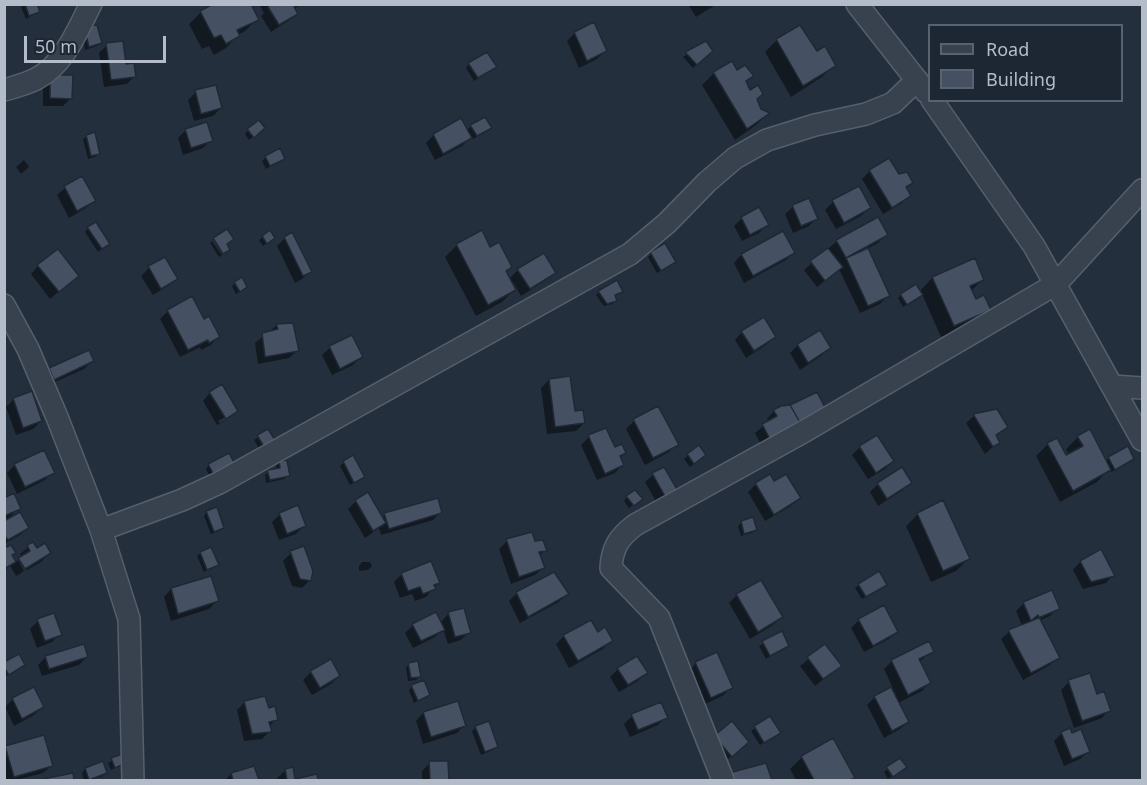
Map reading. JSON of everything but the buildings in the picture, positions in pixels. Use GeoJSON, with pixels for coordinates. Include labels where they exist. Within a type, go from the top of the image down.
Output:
{"type":"FeatureCollection","features":[{"type":"Feature","properties":{"kind":"street"},"geometry":{"type":"LineString","coordinates":[[4,90],[36,79],[62,58],[91,4]]}},
{"type":"Feature","properties":{"kind":"street"},"geometry":{"type":"LineString","coordinates":[[101,530],[182,500],[219,483],[630,254],[667,224],[707,182],[728,164],[767,140],[815,125],[866,114],[926,93],[857,4]]}},
{"type":"Feature","properties":{"kind":"street"},"geometry":{"type":"LineString","coordinates":[[932,102],[1034,246],[1143,440]]}},
{"type":"Feature","properties":{"kind":"street"},"geometry":{"type":"LineString","coordinates":[[723,780],[659,618],[610,568],[615,545],[623,534],[635,525],[805,431],[1056,284],[1143,190]]}},
{"type":"Feature","properties":{"kind":"street"},"geometry":{"type":"LineString","coordinates":[[4,305],[32,359],[101,530],[129,619],[134,780]]}},
{"type":"Feature","properties":{"kind":"street"},"geometry":{"type":"LineString","coordinates":[[1112,386],[1143,388]]}}]}
